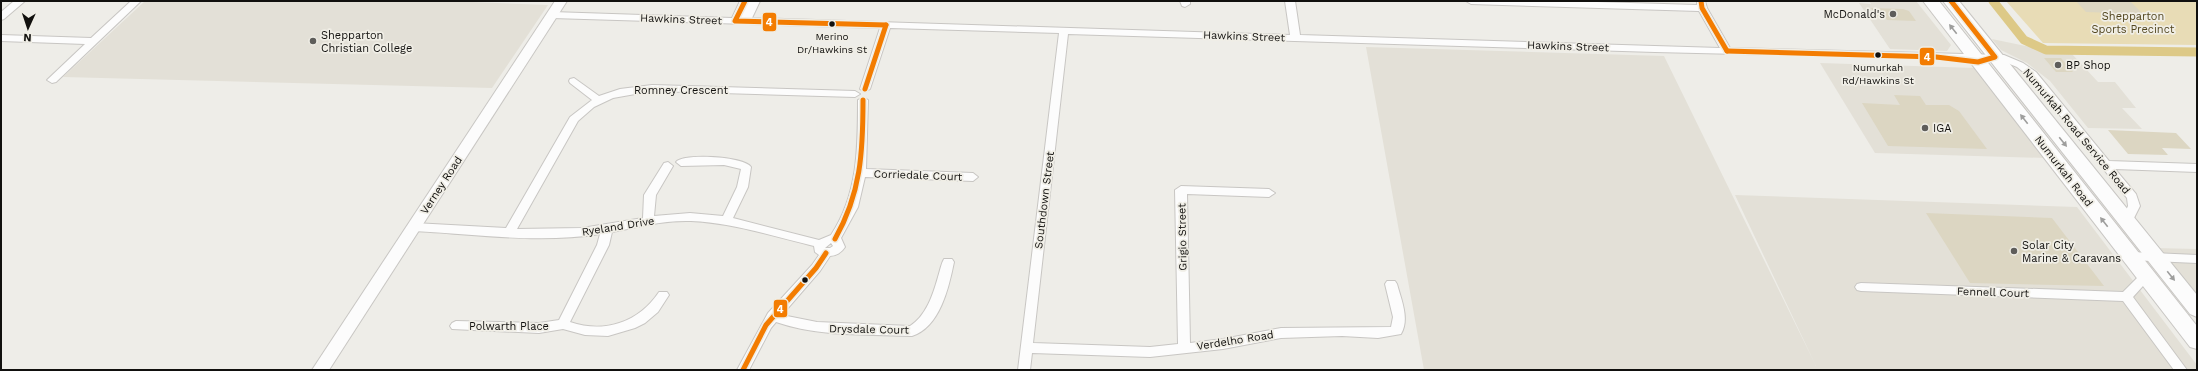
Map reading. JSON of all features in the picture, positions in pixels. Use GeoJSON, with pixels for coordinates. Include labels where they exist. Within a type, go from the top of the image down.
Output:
{"type":"FeatureCollection","features":[{"type":"Feature","properties":{"kind":"highway","name":"Numurkah Road"},"geometry":{"type":"LineString","coordinates":[[1931,1],[2127,222],[2155,257],[2194,301]]}},
{"type":"Feature","properties":{"kind":"highway","name":"Numurkah Road"},"geometry":{"type":"LineString","coordinates":[[1951,1],[1983,58],[2130,256],[2197,341]]}},
{"type":"Feature","properties":{"kind":"highway"},"geometry":{"type":"LineString","coordinates":[[2176,314],[2176,302],[2194,301]]}},
{"type":"Feature","properties":{"kind":"street"},"geometry":{"type":"LineString","coordinates":[[1,17],[20,1]]}},
{"type":"Feature","properties":{"kind":"street"},"geometry":{"type":"LineString","coordinates":[[52,80],[136,1]]}},
{"type":"Feature","properties":{"kind":"street","name":"Verney Road"},"geometry":{"type":"LineString","coordinates":[[556,16],[562,1]]}},
{"type":"Feature","properties":{"kind":"street","name":"Verney Road"},"geometry":{"type":"LineString","coordinates":[[320,370],[418,227],[556,16],[569,1]]}},
{"type":"Feature","properties":{"kind":"street"},"geometry":{"type":"LineString","coordinates":[[736,21],[745,1]]}},
{"type":"Feature","properties":{"kind":"street"},"geometry":{"type":"LineString","coordinates":[[746,21],[755,1]]}},
{"type":"Feature","properties":{"kind":"street"},"geometry":{"type":"LineString","coordinates":[[1290,1],[1295,37]]}},
{"type":"Feature","properties":{"kind":"street"},"geometry":{"type":"LineString","coordinates":[[1471,1],[1702,4],[1727,51]]}},
{"type":"Feature","properties":{"kind":"street","name":"Hawkins Street"},"geometry":{"type":"LineString","coordinates":[[556,16],[1983,58]]}},
{"type":"Feature","properties":{"kind":"street"},"geometry":{"type":"LineString","coordinates":[[742,370],[761,333],[772,316],[816,268],[823,248],[835,251],[839,247],[839,242],[835,239],[852,210],[862,173],[861,94],[886,25]]}},
{"type":"Feature","properties":{"kind":"street","name":"Southdown Street"},"geometry":{"type":"LineString","coordinates":[[1024,370],[1064,30]]}},
{"type":"Feature","properties":{"kind":"street"},"geometry":{"type":"LineString","coordinates":[[1,38],[93,41]]}},
{"type":"Feature","properties":{"kind":"street","name":"Numurkah Road Service Road"},"geometry":{"type":"LineString","coordinates":[[1983,58],[2001,57],[2020,65],[2032,74],[2132,197],[2134,206],[2127,222]]}},
{"type":"Feature","properties":{"kind":"street"},"geometry":{"type":"LineString","coordinates":[[574,81],[598,100]]}},
{"type":"Feature","properties":{"kind":"street","name":"Romney Crescent"},"geometry":{"type":"LineString","coordinates":[[510,231],[572,122],[582,111],[598,100],[632,89],[652,88],[861,94]]}},
{"type":"Feature","properties":{"kind":"street"},"geometry":{"type":"LineString","coordinates":[[681,162],[729,162],[740,163],[746,167],[741,194],[726,221]]}},
{"type":"Feature","properties":{"kind":"street"},"geometry":{"type":"LineString","coordinates":[[2106,165],[2197,168]]}},
{"type":"Feature","properties":{"kind":"street"},"geometry":{"type":"LineString","coordinates":[[648,222],[650,194],[668,166]]}},
{"type":"Feature","properties":{"kind":"street","name":"Corriedale Court"},"geometry":{"type":"LineString","coordinates":[[862,173],[973,177]]}},
{"type":"Feature","properties":{"kind":"street","name":"Grigio Street"},"geometry":{"type":"LineString","coordinates":[[1184,348],[1181,190],[1269,193]]}},
{"type":"Feature","properties":{"kind":"street","name":"Ryeland Drive"},"geometry":{"type":"LineString","coordinates":[[418,227],[568,233],[692,217],[726,221],[823,248]]}},
{"type":"Feature","properties":{"kind":"street","name":"Verney Road"},"geometry":{"type":"LineString","coordinates":[[332,370],[418,227]]}},
{"type":"Feature","properties":{"kind":"street","name":"Polwarth Place"},"geometry":{"type":"LineString","coordinates":[[563,324],[603,245],[607,229]]}},
{"type":"Feature","properties":{"kind":"street"},"geometry":{"type":"LineString","coordinates":[[2130,256],[2197,259]]}},
{"type":"Feature","properties":{"kind":"street","name":"Drysdale Court"},"geometry":{"type":"LineString","coordinates":[[772,316],[793,323],[817,328],[912,330],[923,323],[941,290],[948,262]]}},
{"type":"Feature","properties":{"kind":"street"},"geometry":{"type":"LineString","coordinates":[[2146,276],[2126,297],[2181,370]]}},
{"type":"Feature","properties":{"kind":"street","name":"Verdelho Road"},"geometry":{"type":"LineString","coordinates":[[1026,348],[1150,352],[1223,344],[1282,333],[1342,330],[1378,333],[1397,331],[1399,317],[1391,284]]}},
{"type":"Feature","properties":{"kind":"street","name":"Fennell Court"},"geometry":{"type":"LineString","coordinates":[[1861,288],[2126,297]]}},
{"type":"Feature","properties":{"kind":"street","name":"Polwarth Place"},"geometry":{"type":"LineString","coordinates":[[456,326],[539,328],[563,324],[574,329],[589,331],[621,329],[641,320],[651,312],[663,295]]}},
{"type":"Feature","properties":{"kind":"shaded area","name":"Shepparton Christian College"},"geometry":{"type":"Polygon","coordinates":[[[145,1],[447,1],[548,5],[492,88],[63,77],[145,1]]]}},
{"type":"Feature","properties":{"kind":"shaded area"},"geometry":{"type":"Polygon","coordinates":[[[1869,1],[1916,1],[1951,45],[1947,51],[1890,49],[1859,3],[1871,4],[1869,1]]]}},
{"type":"Feature","properties":{"kind":"shaded area"},"geometry":{"type":"Polygon","coordinates":[[[1992,39],[2035,48],[2048,54],[2072,54],[2098,82],[2115,82],[2136,108],[2122,108],[2142,129],[2088,128],[2050,81],[2027,63],[2001,50],[1992,39]]]}},
{"type":"Feature","properties":{"kind":"shaded area"},"geometry":{"type":"Polygon","coordinates":[[[1366,47],[1664,56],[1816,366],[1735,195],[2077,207],[2197,365],[2197,370],[1424,370],[1366,47]]]}},
{"type":"Feature","properties":{"kind":"shaded area"},"geometry":{"type":"Polygon","coordinates":[[[1820,63],[1976,68],[2045,158],[1875,153],[1820,63]]]}},
{"type":"Feature","properties":{"kind":"shaded area"},"geometry":{"type":"Polygon","coordinates":[[[2154,248],[2197,249],[2197,302],[2154,248]]]}},
{"type":"Feature","properties":{"kind":"green space","name":"Shepparton Sports Precinct"},"geometry":{"type":"Polygon","coordinates":[[[2006,1],[2197,1],[2197,45],[2043,43],[2006,1]]]}},
{"type":"Feature","properties":{"kind":"building"},"geometry":{"type":"Polygon","coordinates":[[[2076,1],[2130,1],[2143,14],[2086,12],[2076,1]]]}},
{"type":"Feature","properties":{"kind":"building","name":"McDonald's"},"geometry":{"type":"Polygon","coordinates":[[[1871,8],[1903,9],[1909,11],[1916,21],[1887,20],[1885,17],[1877,17],[1871,8]]]}},
{"type":"Feature","properties":{"kind":"building","name":"BP Shop"},"geometry":{"type":"Polygon","coordinates":[[[2044,58],[2061,58],[2073,72],[2056,72],[2044,58]]]}},
{"type":"Feature","properties":{"kind":"building","name":"IGA"},"geometry":{"type":"Polygon","coordinates":[[[1894,95],[1920,96],[1926,105],[1949,105],[1959,111],[1987,149],[1888,146],[1862,103],[1900,105],[1894,95]]]}},
{"type":"Feature","properties":{"kind":"building"},"geometry":{"type":"Polygon","coordinates":[[[2108,130],[2176,133],[2191,149],[2162,148],[2168,155],[2128,154],[2108,130]]]}},
{"type":"Feature","properties":{"kind":"building","name":"Solar City Marine & Caravans"},"geometry":{"type":"Polygon","coordinates":[[[1926,213],[2052,218],[2104,286],[1970,283],[1926,213]]]}},
{"type":"Feature","properties":{"kind":"waterway"},"geometry":{"type":"LineString","coordinates":[[1993,1],[2024,40],[2046,50],[2197,52]]}},
{"type":"Feature","properties":{"kind":"transit line","name":"4"},"geometry":{"type":"LineString","coordinates":[[745,1],[735,21],[886,25]]}},
{"type":"Feature","properties":{"kind":"transit line","name":"4"},"geometry":{"type":"LineString","coordinates":[[1701,1],[1702,8],[1727,51]]}},
{"type":"Feature","properties":{"kind":"transit line","name":"4"},"geometry":{"type":"LineString","coordinates":[[1727,51],[1936,57],[1978,62],[1995,57],[1951,1]]}},
{"type":"Feature","properties":{"kind":"transit line","name":"4"},"geometry":{"type":"LineString","coordinates":[[865,89],[886,25]]}},
{"type":"Feature","properties":{"kind":"transit line","name":"4"},"geometry":{"type":"LineString","coordinates":[[835,239],[845,222],[857,189],[862,155],[863,100]]}},
{"type":"Feature","properties":{"kind":"transit line","name":"4"},"geometry":{"type":"LineString","coordinates":[[743,370],[766,325],[816,268],[826,253]]}},
{"type":"Feature","properties":{"kind":"place","name":"McDonald's"},"geometry":{"type":"Point","coordinates":[1893,14]}},
{"type":"Feature","properties":{"kind":"place","name":"Merino Dr/Hawkins St"},"geometry":{"type":"Point","coordinates":[832,24]}},
{"type":"Feature","properties":{"kind":"place","name":"Shepparton Christian College"},"geometry":{"type":"Point","coordinates":[313,41]}},
{"type":"Feature","properties":{"kind":"place","name":"Numurkah Rd/Hawkins St"},"geometry":{"type":"Point","coordinates":[1878,55]}},
{"type":"Feature","properties":{"kind":"place","name":"BP Shop"},"geometry":{"type":"Point","coordinates":[2058,65]}},
{"type":"Feature","properties":{"kind":"place","name":"IGA"},"geometry":{"type":"Point","coordinates":[1925,128]}},
{"type":"Feature","properties":{"kind":"place","name":"Solar City Marine & Caravans"},"geometry":{"type":"Point","coordinates":[2014,251]}}]}
